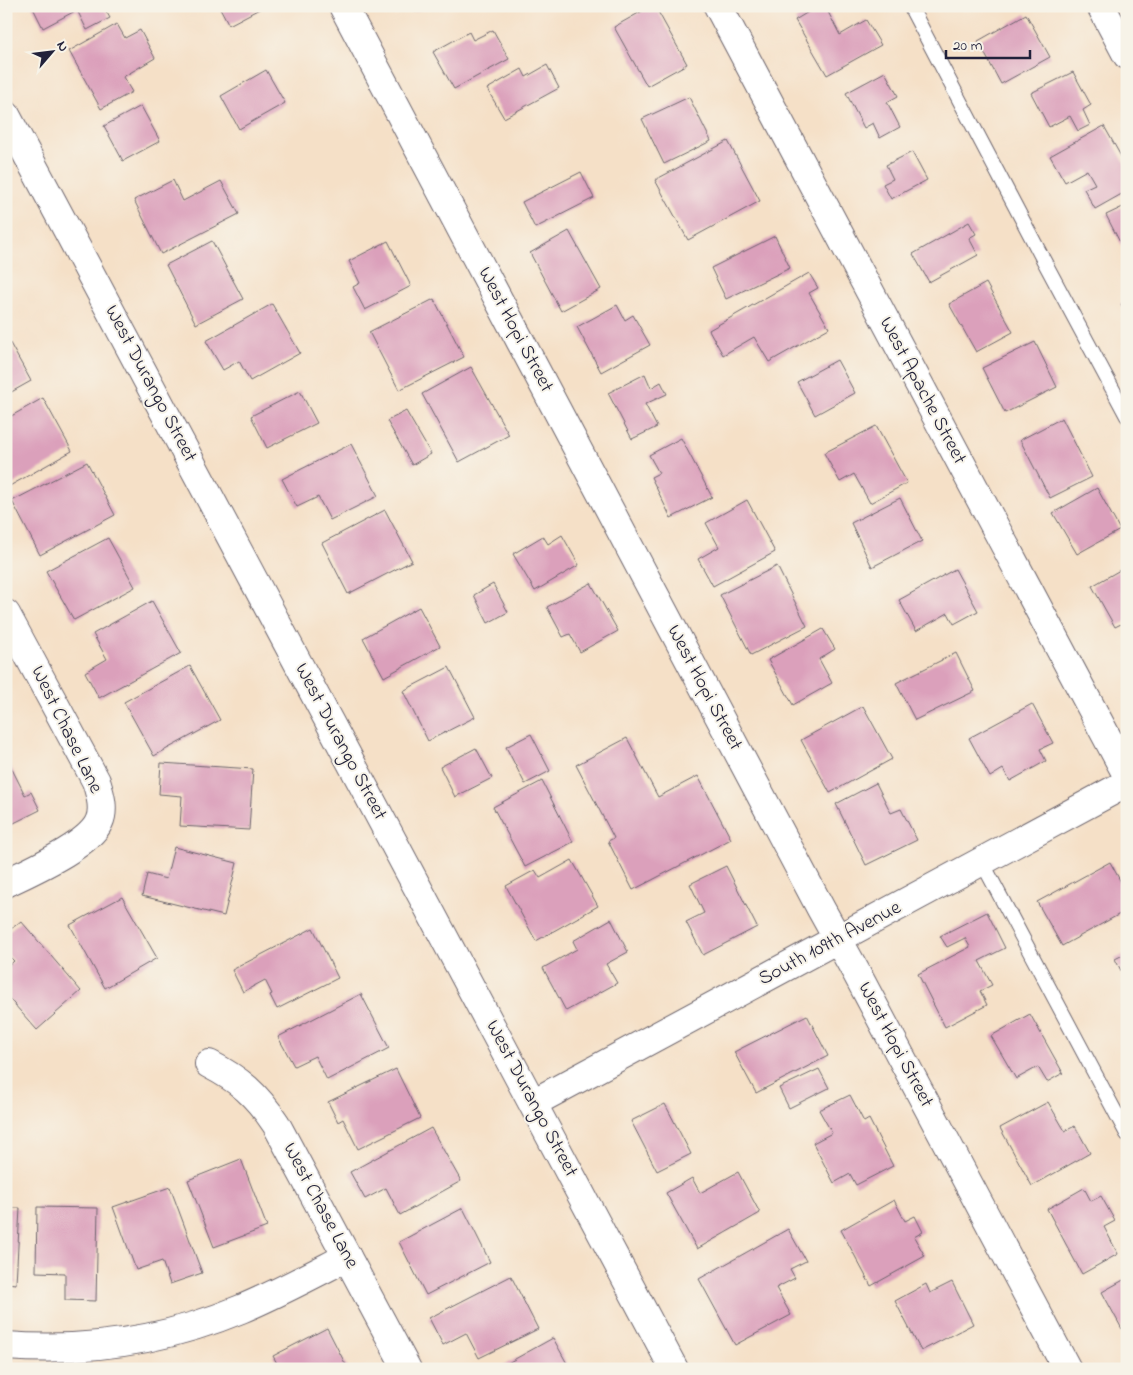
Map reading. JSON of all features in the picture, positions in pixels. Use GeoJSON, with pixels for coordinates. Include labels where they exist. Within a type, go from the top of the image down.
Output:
{"type":"FeatureCollection","features":[{"type":"Feature","properties":{"kind":"street","name":"West Hopi Street"},"geometry":{"type":"LineString","coordinates":[[343,6],[1067,1369]]}},
{"type":"Feature","properties":{"kind":"street","name":"West Apache Street"},"geometry":{"type":"LineString","coordinates":[[718,6],[1127,775]]}},
{"type":"Feature","properties":{"kind":"street"},"geometry":{"type":"LineString","coordinates":[[1101,6],[1127,55]]}},
{"type":"Feature","properties":{"kind":"street","name":"West Durango Street"},"geometry":{"type":"LineString","coordinates":[[6,115],[674,1369]]}},
{"type":"Feature","properties":{"kind":"street","name":"West Chase Lane"},"geometry":{"type":"LineString","coordinates":[[6,614],[96,781],[102,809],[99,822],[92,832],[70,850],[6,883]]}},
{"type":"Feature","properties":{"kind":"street","name":"South 109th Avenue"},"geometry":{"type":"LineString","coordinates":[[533,1103],[1127,783]]}},
{"type":"Feature","properties":{"kind":"street","name":"West Chase Lane"},"geometry":{"type":"LineString","coordinates":[[209,1064],[228,1074],[247,1088],[264,1106],[276,1124],[407,1369]]}},
{"type":"Feature","properties":{"kind":"street"},"geometry":{"type":"LineString","coordinates":[[6,1346],[60,1348],[96,1346],[170,1332],[240,1310],[347,1257]]}},
{"type":"Feature","properties":{"kind":"lane"},"geometry":{"type":"LineString","coordinates":[[910,6],[1127,416]]}},
{"type":"Feature","properties":{"kind":"lane"},"geometry":{"type":"LineString","coordinates":[[982,862],[1127,1134]]}},
{"type":"Feature","properties":{"kind":"building"},"geometry":{"type":"Polygon","coordinates":[[[32,6],[103,6],[110,18],[87,30],[77,10],[43,28],[32,6]]]}},
{"type":"Feature","properties":{"kind":"building"},"geometry":{"type":"Polygon","coordinates":[[[219,6],[265,6],[229,25],[219,6]]]}},
{"type":"Feature","properties":{"kind":"building"},"geometry":{"type":"Polygon","coordinates":[[[412,6],[428,6],[415,12],[412,6]]]}},
{"type":"Feature","properties":{"kind":"building"},"geometry":{"type":"Polygon","coordinates":[[[651,6],[655,6],[687,64],[647,86],[614,27],[651,6]]]}},
{"type":"Feature","properties":{"kind":"building"},"geometry":{"type":"Polygon","coordinates":[[[818,6],[825,6],[840,35],[866,20],[881,45],[827,75],[795,20],[818,6]]]}},
{"type":"Feature","properties":{"kind":"building"},"geometry":{"type":"Polygon","coordinates":[[[1026,14],[1050,57],[1001,84],[978,41],[1026,14]]]}},
{"type":"Feature","properties":{"kind":"building"},"geometry":{"type":"Polygon","coordinates":[[[117,24],[125,38],[140,30],[155,58],[123,77],[132,92],[101,109],[69,51],[117,24]]]}},
{"type":"Feature","properties":{"kind":"building"},"geometry":{"type":"Polygon","coordinates":[[[493,30],[509,59],[454,89],[433,52],[469,32],[473,40],[493,30]]]}},
{"type":"Feature","properties":{"kind":"building"},"geometry":{"type":"Polygon","coordinates":[[[547,65],[559,88],[504,118],[487,89],[522,69],[526,77],[547,65]]]}},
{"type":"Feature","properties":{"kind":"building"},"geometry":{"type":"Polygon","coordinates":[[[266,70],[285,103],[239,129],[221,96],[266,70]]]}},
{"type":"Feature","properties":{"kind":"building"},"geometry":{"type":"Polygon","coordinates":[[[885,72],[898,96],[887,102],[900,127],[880,138],[873,123],[864,128],[846,93],[885,72]]]}},
{"type":"Feature","properties":{"kind":"building"},"geometry":{"type":"Polygon","coordinates":[[[1073,72],[1091,105],[1083,110],[1090,125],[1078,131],[1070,116],[1049,127],[1031,93],[1073,72]]]}},
{"type":"Feature","properties":{"kind":"building"},"geometry":{"type":"Polygon","coordinates":[[[689,97],[711,141],[664,164],[642,119],[689,97]]]}},
{"type":"Feature","properties":{"kind":"building"},"geometry":{"type":"Polygon","coordinates":[[[141,106],[160,141],[123,161],[104,126],[141,106]]]}},
{"type":"Feature","properties":{"kind":"building"},"geometry":{"type":"Polygon","coordinates":[[[1104,126],[1127,167],[1127,191],[1095,209],[1084,189],[1095,184],[1087,170],[1065,182],[1050,156],[1104,126]]]}},
{"type":"Feature","properties":{"kind":"building"},"geometry":{"type":"Polygon","coordinates":[[[728,141],[760,201],[688,240],[655,180],[728,141]]]}},
{"type":"Feature","properties":{"kind":"building"},"geometry":{"type":"Polygon","coordinates":[[[912,152],[927,180],[891,199],[883,184],[893,179],[886,165],[912,152]]]}},
{"type":"Feature","properties":{"kind":"building"},"geometry":{"type":"Polygon","coordinates":[[[581,172],[594,198],[535,228],[522,202],[581,172]]]}},
{"type":"Feature","properties":{"kind":"building"},"geometry":{"type":"Polygon","coordinates":[[[173,180],[183,201],[221,181],[239,214],[161,254],[134,200],[173,180]]]}},
{"type":"Feature","properties":{"kind":"building"},"geometry":{"type":"Polygon","coordinates":[[[1127,205],[1127,256],[1106,215],[1127,205]]]}},
{"type":"Feature","properties":{"kind":"building"},"geometry":{"type":"Polygon","coordinates":[[[969,222],[976,234],[969,238],[978,255],[929,282],[913,254],[969,222]]]}},
{"type":"Feature","properties":{"kind":"building"},"geometry":{"type":"Polygon","coordinates":[[[569,231],[601,289],[561,311],[530,253],[569,231]]]}},
{"type":"Feature","properties":{"kind":"building"},"geometry":{"type":"Polygon","coordinates":[[[775,236],[790,268],[726,299],[711,268],[775,236]]]}},
{"type":"Feature","properties":{"kind":"building"},"geometry":{"type":"Polygon","coordinates":[[[212,241],[243,299],[196,324],[166,265],[212,241]]]}},
{"type":"Feature","properties":{"kind":"building"},"geometry":{"type":"Polygon","coordinates":[[[388,241],[411,286],[365,310],[353,287],[360,283],[349,261],[388,241]]]}},
{"type":"Feature","properties":{"kind":"building"},"geometry":{"type":"Polygon","coordinates":[[[809,273],[818,288],[809,293],[829,328],[769,362],[754,337],[723,355],[709,330],[809,273]]]}},
{"type":"Feature","properties":{"kind":"building"},"geometry":{"type":"Polygon","coordinates":[[[986,283],[1013,332],[976,352],[949,304],[986,283]]]}},
{"type":"Feature","properties":{"kind":"building"},"geometry":{"type":"Polygon","coordinates":[[[434,299],[464,357],[399,390],[369,332],[434,299]]]}},
{"type":"Feature","properties":{"kind":"building"},"geometry":{"type":"Polygon","coordinates":[[[1127,301],[1127,316],[1121,304],[1127,301]]]}},
{"type":"Feature","properties":{"kind":"building"},"geometry":{"type":"Polygon","coordinates":[[[272,304],[300,353],[250,381],[239,361],[223,370],[206,341],[272,304]]]}},
{"type":"Feature","properties":{"kind":"building"},"geometry":{"type":"Polygon","coordinates":[[[617,305],[625,320],[633,315],[650,345],[601,372],[577,327],[617,305]]]}},
{"type":"Feature","properties":{"kind":"building"},"geometry":{"type":"Polygon","coordinates":[[[6,336],[31,381],[6,395],[6,336]]]}},
{"type":"Feature","properties":{"kind":"building"},"geometry":{"type":"Polygon","coordinates":[[[1035,342],[1057,387],[1005,413],[982,368],[1035,342]]]}},
{"type":"Feature","properties":{"kind":"building"},"geometry":{"type":"Polygon","coordinates":[[[837,360],[855,393],[815,415],[797,382],[837,360]]]}},
{"type":"Feature","properties":{"kind":"building"},"geometry":{"type":"Polygon","coordinates":[[[471,367],[509,435],[459,462],[422,394],[471,367]]]}},
{"type":"Feature","properties":{"kind":"building"},"geometry":{"type":"Polygon","coordinates":[[[645,374],[651,388],[661,382],[667,394],[645,404],[657,427],[632,439],[608,393],[645,374]]]}},
{"type":"Feature","properties":{"kind":"building"},"geometry":{"type":"Polygon","coordinates":[[[300,391],[317,423],[267,448],[251,416],[300,391]]]}},
{"type":"Feature","properties":{"kind":"building"},"geometry":{"type":"Polygon","coordinates":[[[43,398],[72,451],[6,488],[6,419],[43,398]]]}},
{"type":"Feature","properties":{"kind":"building"},"geometry":{"type":"Polygon","coordinates":[[[406,411],[431,454],[412,465],[387,421],[406,411]]]}},
{"type":"Feature","properties":{"kind":"building"},"geometry":{"type":"Polygon","coordinates":[[[1062,418],[1092,477],[1050,498],[1020,440],[1062,418]]]}},
{"type":"Feature","properties":{"kind":"building"},"geometry":{"type":"Polygon","coordinates":[[[876,426],[907,483],[870,503],[854,474],[840,482],[824,453],[876,426]]]}},
{"type":"Feature","properties":{"kind":"building"},"geometry":{"type":"Polygon","coordinates":[[[681,438],[712,497],[671,518],[651,477],[659,473],[649,455],[681,438]]]}},
{"type":"Feature","properties":{"kind":"building"},"geometry":{"type":"Polygon","coordinates":[[[351,444],[378,496],[330,520],[318,497],[297,507],[282,479],[351,444]]]}},
{"type":"Feature","properties":{"kind":"building"},"geometry":{"type":"Polygon","coordinates":[[[87,462],[115,515],[40,555],[12,501],[87,462]]]}},
{"type":"Feature","properties":{"kind":"building"},"geometry":{"type":"Polygon","coordinates":[[[1097,488],[1120,530],[1077,554],[1053,513],[1097,488]]]}},
{"type":"Feature","properties":{"kind":"building"},"geometry":{"type":"Polygon","coordinates":[[[900,498],[922,541],[872,567],[851,523],[900,498]]]}},
{"type":"Feature","properties":{"kind":"building"},"geometry":{"type":"Polygon","coordinates":[[[747,500],[775,552],[713,586],[698,559],[719,547],[706,523],[747,500]]]}},
{"type":"Feature","properties":{"kind":"building"},"geometry":{"type":"Polygon","coordinates":[[[385,510],[412,561],[348,594],[322,543],[385,510]]]}},
{"type":"Feature","properties":{"kind":"building"},"geometry":{"type":"Polygon","coordinates":[[[562,535],[579,565],[535,591],[513,554],[543,536],[548,544],[562,535]]]}},
{"type":"Feature","properties":{"kind":"building"},"geometry":{"type":"Polygon","coordinates":[[[108,538],[135,587],[74,620],[46,571],[108,538]]]}},
{"type":"Feature","properties":{"kind":"building"},"geometry":{"type":"Polygon","coordinates":[[[777,566],[807,626],[751,655],[720,595],[777,566]]]}},
{"type":"Feature","properties":{"kind":"building"},"geometry":{"type":"Polygon","coordinates":[[[1127,566],[1127,621],[1115,627],[1092,586],[1127,566]]]}},
{"type":"Feature","properties":{"kind":"building"},"geometry":{"type":"Polygon","coordinates":[[[955,569],[978,611],[954,624],[948,613],[916,631],[899,600],[955,569]]]}},
{"type":"Feature","properties":{"kind":"building"},"geometry":{"type":"Polygon","coordinates":[[[591,583],[618,631],[580,652],[570,634],[563,637],[547,607],[591,583]]]}},
{"type":"Feature","properties":{"kind":"building"},"geometry":{"type":"Polygon","coordinates":[[[493,584],[508,612],[488,623],[474,595],[493,584]]]}},
{"type":"Feature","properties":{"kind":"building"},"geometry":{"type":"Polygon","coordinates":[[[152,601],[181,653],[99,698],[85,672],[107,659],[93,634],[152,601]]]}},
{"type":"Feature","properties":{"kind":"building"},"geometry":{"type":"Polygon","coordinates":[[[419,607],[440,646],[384,677],[363,638],[419,607]]]}},
{"type":"Feature","properties":{"kind":"building"},"geometry":{"type":"Polygon","coordinates":[[[823,629],[835,649],[819,659],[832,683],[793,705],[768,660],[823,629]]]}},
{"type":"Feature","properties":{"kind":"building"},"geometry":{"type":"Polygon","coordinates":[[[956,653],[975,691],[915,720],[896,683],[956,653]]]}},
{"type":"Feature","properties":{"kind":"building"},"geometry":{"type":"Polygon","coordinates":[[[190,666],[220,720],[154,756],[124,702],[190,666]]]}},
{"type":"Feature","properties":{"kind":"building"},"geometry":{"type":"Polygon","coordinates":[[[449,667],[475,717],[428,741],[403,691],[449,667]]]}},
{"type":"Feature","properties":{"kind":"building"},"geometry":{"type":"Polygon","coordinates":[[[1032,704],[1053,743],[1040,749],[1046,761],[1010,781],[1003,769],[990,777],[969,738],[1032,704]]]}},
{"type":"Feature","properties":{"kind":"building"},"geometry":{"type":"Polygon","coordinates":[[[863,706],[892,759],[830,793],[801,740],[863,706]]]}},
{"type":"Feature","properties":{"kind":"building"},"geometry":{"type":"Polygon","coordinates":[[[531,734],[550,771],[525,784],[506,747],[531,734]]]}},
{"type":"Feature","properties":{"kind":"building"},"geometry":{"type":"Polygon","coordinates":[[[627,738],[658,797],[698,776],[731,839],[633,890],[608,841],[614,838],[576,765],[627,738]]]}},
{"type":"Feature","properties":{"kind":"building"},"geometry":{"type":"Polygon","coordinates":[[[476,748],[492,778],[455,797],[440,767],[476,748]]]}},
{"type":"Feature","properties":{"kind":"building"},"geometry":{"type":"Polygon","coordinates":[[[9,763],[25,795],[31,792],[40,810],[6,827],[6,765],[9,763]]]}},
{"type":"Feature","properties":{"kind":"building"},"geometry":{"type":"Polygon","coordinates":[[[161,763],[253,769],[249,830],[180,826],[182,796],[159,794],[161,763]]]}},
{"type":"Feature","properties":{"kind":"building"},"geometry":{"type":"Polygon","coordinates":[[[542,781],[573,842],[525,867],[493,807],[542,781]]]}},
{"type":"Feature","properties":{"kind":"building"},"geometry":{"type":"Polygon","coordinates":[[[876,783],[891,813],[901,809],[917,840],[866,865],[836,804],[876,783]]]}},
{"type":"Feature","properties":{"kind":"building"},"geometry":{"type":"Polygon","coordinates":[[[174,847],[237,863],[224,916],[142,896],[147,874],[166,879],[174,847]]]}},
{"type":"Feature","properties":{"kind":"building"},"geometry":{"type":"Polygon","coordinates":[[[572,860],[598,906],[536,941],[506,886],[535,870],[540,878],[572,860]]]}},
{"type":"Feature","properties":{"kind":"building"},"geometry":{"type":"Polygon","coordinates":[[[1110,862],[1127,893],[1127,910],[1062,946],[1037,902],[1110,862]]]}},
{"type":"Feature","properties":{"kind":"building"},"geometry":{"type":"Polygon","coordinates":[[[726,866],[757,927],[703,955],[686,922],[704,913],[690,884],[726,866]]]}},
{"type":"Feature","properties":{"kind":"building"},"geometry":{"type":"Polygon","coordinates":[[[122,897],[157,958],[105,988],[70,925],[122,897]]]}},
{"type":"Feature","properties":{"kind":"building"},"geometry":{"type":"Polygon","coordinates":[[[987,912],[1005,948],[979,961],[992,985],[980,991],[987,1005],[945,1027],[918,974],[970,947],[965,938],[947,947],[940,936],[987,912]]]}},
{"type":"Feature","properties":{"kind":"building"},"geometry":{"type":"Polygon","coordinates":[[[611,919],[628,952],[606,964],[617,983],[566,1011],[543,968],[577,949],[573,941],[611,919]]]}},
{"type":"Feature","properties":{"kind":"building"},"geometry":{"type":"Polygon","coordinates":[[[21,921],[81,991],[37,1030],[6,995],[6,968],[14,961],[6,953],[6,933],[21,921]]]}},
{"type":"Feature","properties":{"kind":"building"},"geometry":{"type":"Polygon","coordinates":[[[313,928],[338,978],[277,1009],[265,980],[243,992],[232,970],[313,928]]]}},
{"type":"Feature","properties":{"kind":"building"},"geometry":{"type":"Polygon","coordinates":[[[1127,953],[1127,982],[1115,959],[1127,953]]]}},
{"type":"Feature","properties":{"kind":"building"},"geometry":{"type":"Polygon","coordinates":[[[361,994],[389,1048],[327,1080],[315,1056],[294,1066],[278,1037],[361,994]]]}},
{"type":"Feature","properties":{"kind":"building"},"geometry":{"type":"Polygon","coordinates":[[[1030,1014],[1063,1073],[1047,1082],[1038,1067],[1016,1079],[991,1036],[1030,1014]]]}},
{"type":"Feature","properties":{"kind":"building"},"geometry":{"type":"Polygon","coordinates":[[[807,1015],[828,1056],[756,1093],[734,1052],[807,1015]]]}},
{"type":"Feature","properties":{"kind":"building"},"geometry":{"type":"Polygon","coordinates":[[[396,1069],[420,1118],[358,1149],[343,1119],[338,1122],[328,1102],[396,1069]]]}},
{"type":"Feature","properties":{"kind":"building"},"geometry":{"type":"Polygon","coordinates":[[[819,1069],[829,1088],[789,1108],[779,1088],[819,1069]]]}},
{"type":"Feature","properties":{"kind":"building"},"geometry":{"type":"Polygon","coordinates":[[[850,1095],[864,1122],[869,1119],[893,1166],[856,1185],[850,1174],[834,1183],[813,1143],[832,1133],[819,1110],[850,1095]]]}},
{"type":"Feature","properties":{"kind":"building"},"geometry":{"type":"Polygon","coordinates":[[[1048,1102],[1065,1131],[1075,1126],[1090,1153],[1032,1186],[1000,1128],[1048,1102]]]}},
{"type":"Feature","properties":{"kind":"building"},"geometry":{"type":"Polygon","coordinates":[[[665,1104],[691,1154],[657,1171],[631,1121],[665,1104]]]}},
{"type":"Feature","properties":{"kind":"building"},"geometry":{"type":"Polygon","coordinates":[[[431,1128],[461,1181],[400,1215],[386,1188],[365,1199],[350,1172],[431,1128]]]}},
{"type":"Feature","properties":{"kind":"building"},"geometry":{"type":"Polygon","coordinates":[[[241,1159],[267,1227],[214,1247],[188,1180],[241,1159]]]}},
{"type":"Feature","properties":{"kind":"building"},"geometry":{"type":"Polygon","coordinates":[[[738,1172],[760,1213],[697,1249],[666,1193],[692,1178],[700,1193],[738,1172]]]}},
{"type":"Feature","properties":{"kind":"building"},"geometry":{"type":"Polygon","coordinates":[[[170,1187],[202,1273],[170,1284],[162,1261],[136,1270],[113,1207],[170,1187]]]}},
{"type":"Feature","properties":{"kind":"building"},"geometry":{"type":"Polygon","coordinates":[[[1084,1188],[1091,1201],[1101,1196],[1115,1221],[1104,1227],[1118,1254],[1082,1274],[1047,1209],[1084,1188]]]}},
{"type":"Feature","properties":{"kind":"building"},"geometry":{"type":"Polygon","coordinates":[[[894,1200],[905,1221],[915,1216],[923,1232],[914,1237],[925,1256],[871,1286],[841,1230],[894,1200]]]}},
{"type":"Feature","properties":{"kind":"building"},"geometry":{"type":"Polygon","coordinates":[[[37,1207],[98,1208],[96,1301],[65,1300],[65,1273],[36,1272],[37,1207]]]}},
{"type":"Feature","properties":{"kind":"building"},"geometry":{"type":"Polygon","coordinates":[[[6,1208],[20,1208],[16,1284],[6,1283],[6,1208]]]}},
{"type":"Feature","properties":{"kind":"building"},"geometry":{"type":"Polygon","coordinates":[[[463,1208],[490,1262],[426,1295],[399,1242],[463,1208]]]}},
{"type":"Feature","properties":{"kind":"building"},"geometry":{"type":"Polygon","coordinates":[[[788,1229],[806,1261],[790,1269],[795,1278],[776,1288],[791,1315],[735,1345],[699,1279],[788,1229]]]}},
{"type":"Feature","properties":{"kind":"building"},"geometry":{"type":"Polygon","coordinates":[[[511,1276],[538,1329],[479,1358],[466,1333],[443,1345],[429,1318],[511,1276]]]}},
{"type":"Feature","properties":{"kind":"building"},"geometry":{"type":"Polygon","coordinates":[[[1127,1278],[1127,1327],[1122,1329],[1102,1292],[1127,1278]]]}},
{"type":"Feature","properties":{"kind":"building"},"geometry":{"type":"Polygon","coordinates":[[[952,1282],[973,1324],[921,1351],[895,1301],[926,1284],[930,1293],[952,1282]]]}},
{"type":"Feature","properties":{"kind":"building"},"geometry":{"type":"Polygon","coordinates":[[[327,1328],[348,1369],[280,1369],[273,1356],[327,1328]]]}},
{"type":"Feature","properties":{"kind":"building"},"geometry":{"type":"Polygon","coordinates":[[[553,1338],[570,1369],[497,1369],[553,1338]]]}}]}
